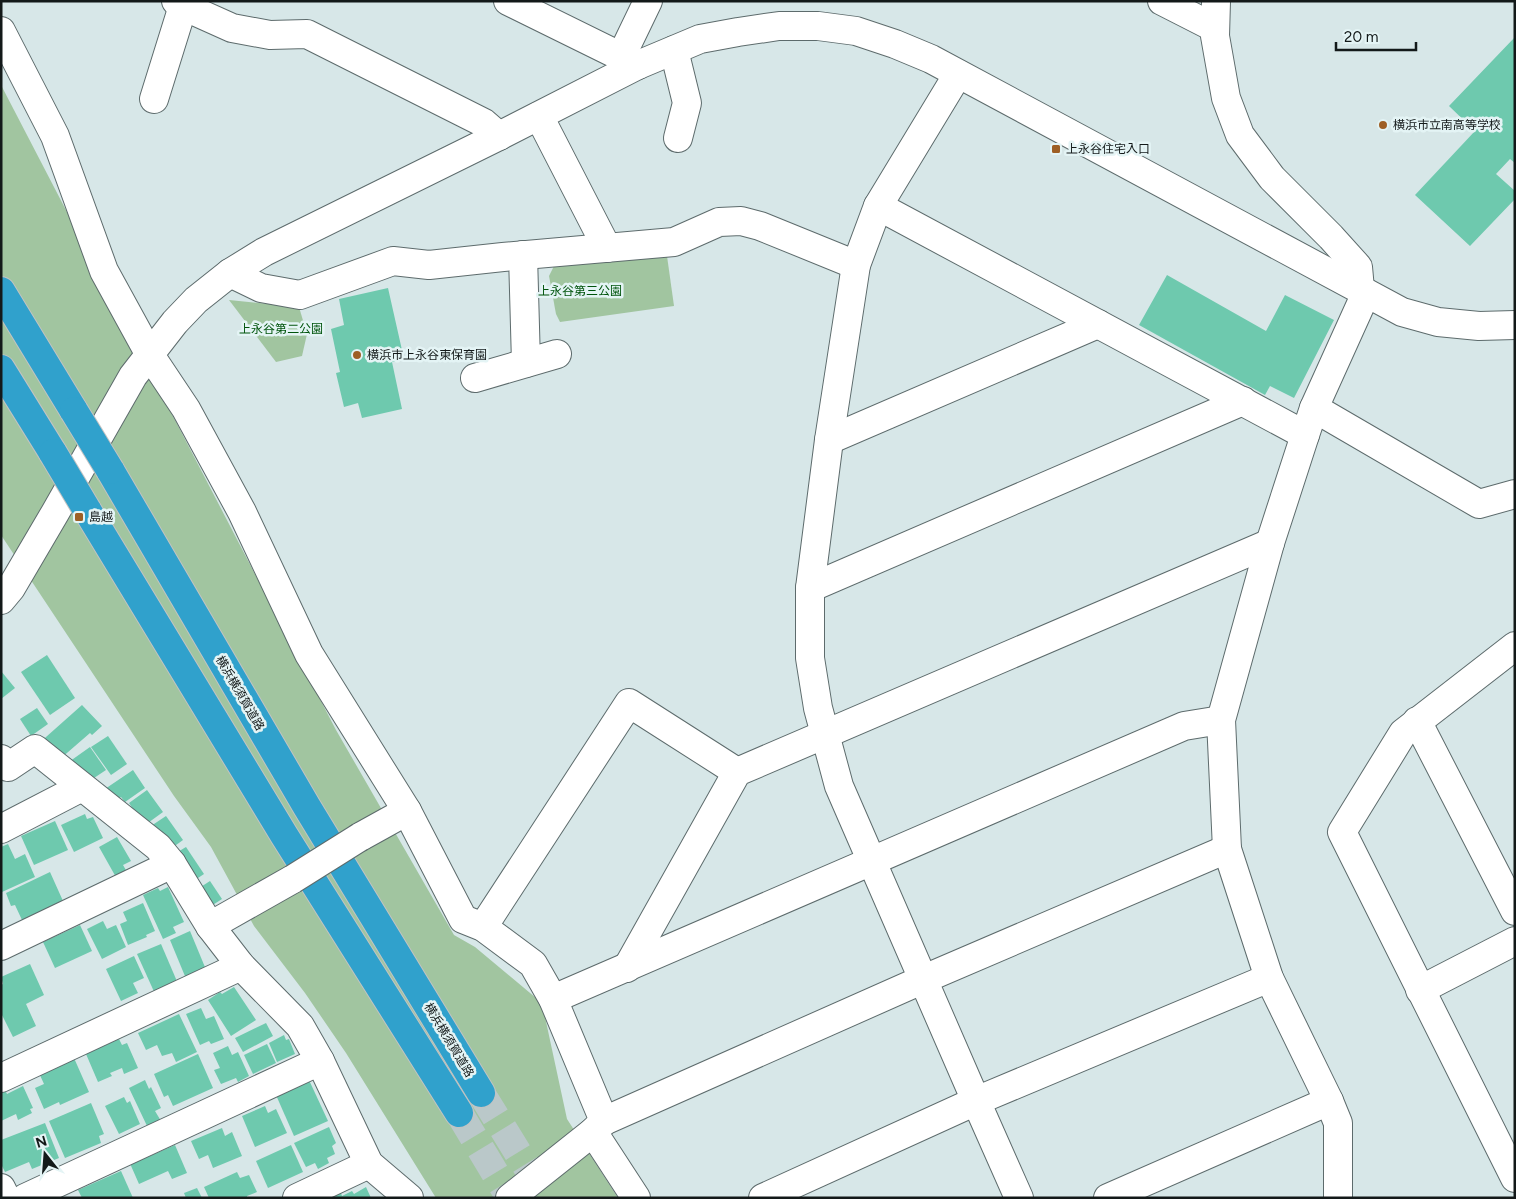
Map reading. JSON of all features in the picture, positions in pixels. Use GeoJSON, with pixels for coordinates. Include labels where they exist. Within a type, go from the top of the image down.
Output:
{"type":"FeatureCollection","features":[{"type":"Feature","properties":{"kind":"highway","name":"横浜横須賀道路"},"geometry":{"type":"LineString","coordinates":[[1,291],[110,470],[307,807],[481,1093]]}},
{"type":"Feature","properties":{"kind":"highway"},"geometry":{"type":"LineString","coordinates":[[1,369],[284,835],[459,1113]]}},
{"type":"Feature","properties":{"kind":"street"},"geometry":{"type":"LineString","coordinates":[[508,1],[630,61]]}},
{"type":"Feature","properties":{"kind":"street"},"geometry":{"type":"LineString","coordinates":[[630,61],[648,1]]}},
{"type":"Feature","properties":{"kind":"street"},"geometry":{"type":"LineString","coordinates":[[1162,1],[1215,14],[1215,36],[1226,98],[1240,135],[1272,178],[1358,267],[1363,291],[1314,408],[1305,435],[1270,543],[1221,720],[1227,850],[1269,978],[1338,1123],[1338,1198]]}},
{"type":"Feature","properties":{"kind":"street"},"geometry":{"type":"LineString","coordinates":[[154,99],[180,4],[232,28],[270,35],[306,34],[484,123],[499,136]]}},
{"type":"Feature","properties":{"kind":"street"},"geometry":{"type":"LineString","coordinates":[[1,600],[55,513],[133,376],[175,322],[191,305],[230,273],[264,252],[539,116],[630,61],[674,50],[700,40],[738,32],[779,26],[818,26],[856,31],[895,44],[931,59],[1402,312],[1438,322],[1479,326],[1515,325]]}},
{"type":"Feature","properties":{"kind":"street"},"geometry":{"type":"LineString","coordinates":[[1,31],[55,136],[104,271],[150,354],[186,408],[242,512],[309,654],[407,811],[463,919],[483,927],[533,964],[553,999],[598,1126],[636,1198]]}},
{"type":"Feature","properties":{"kind":"street"},"geometry":{"type":"LineString","coordinates":[[674,50],[687,103],[678,138]]}},
{"type":"Feature","properties":{"kind":"street"},"geometry":{"type":"LineString","coordinates":[[958,74],[878,206],[856,265],[810,588],[810,658],[824,735],[839,786],[1019,1198]]}},
{"type":"Feature","properties":{"kind":"street"},"geometry":{"type":"LineString","coordinates":[[539,116],[607,248]]}},
{"type":"Feature","properties":{"kind":"street"},"geometry":{"type":"LineString","coordinates":[[878,206],[1305,435]]}},
{"type":"Feature","properties":{"kind":"street"},"geometry":{"type":"LineString","coordinates":[[230,273],[261,288],[300,295],[393,262],[429,265],[674,242],[719,222],[741,221],[760,226],[856,265]]}},
{"type":"Feature","properties":{"kind":"street"},"geometry":{"type":"LineString","coordinates":[[523,256],[526,363]]}},
{"type":"Feature","properties":{"kind":"street"},"geometry":{"type":"LineString","coordinates":[[830,440],[1098,324]]}},
{"type":"Feature","properties":{"kind":"street"},"geometry":{"type":"LineString","coordinates":[[475,378],[557,354]]}},
{"type":"Feature","properties":{"kind":"street"},"geometry":{"type":"LineString","coordinates":[[810,588],[1243,401]]}},
{"type":"Feature","properties":{"kind":"street"},"geometry":{"type":"LineString","coordinates":[[1314,408],[1479,504],[1515,494]]}},
{"type":"Feature","properties":{"kind":"street"},"geometry":{"type":"LineString","coordinates":[[627,968],[737,772],[1270,543]]}},
{"type":"Feature","properties":{"kind":"street"},"geometry":{"type":"LineString","coordinates":[[1512,655],[1417,721],[1403,733],[1342,832],[1515,1178]]}},
{"type":"Feature","properties":{"kind":"street"},"geometry":{"type":"LineString","coordinates":[[483,927],[629,703],[737,772]]}},
{"type":"Feature","properties":{"kind":"street"},"geometry":{"type":"LineString","coordinates":[[553,999],[1184,726],[1221,720]]}},
{"type":"Feature","properties":{"kind":"street"},"geometry":{"type":"LineString","coordinates":[[1417,721],[1515,911]]}},
{"type":"Feature","properties":{"kind":"street"},"geometry":{"type":"LineString","coordinates":[[1,758],[8,767],[35,750],[158,847],[172,864],[210,926],[241,966],[300,1026],[320,1061],[369,1164],[409,1198]]}},
{"type":"Feature","properties":{"kind":"street"},"geometry":{"type":"LineString","coordinates":[[1,829],[82,787]]}},
{"type":"Feature","properties":{"kind":"street"},"geometry":{"type":"LineString","coordinates":[[210,926],[407,811]]}},
{"type":"Feature","properties":{"kind":"street"},"geometry":{"type":"LineString","coordinates":[[510,1198],[598,1126],[924,980],[1227,850]]}},
{"type":"Feature","properties":{"kind":"street"},"geometry":{"type":"LineString","coordinates":[[1,946],[172,864]]}},
{"type":"Feature","properties":{"kind":"street"},"geometry":{"type":"LineString","coordinates":[[1420,990],[1515,941]]}},
{"type":"Feature","properties":{"kind":"street"},"geometry":{"type":"LineString","coordinates":[[1,1078],[241,966]]}},
{"type":"Feature","properties":{"kind":"street"},"geometry":{"type":"LineString","coordinates":[[763,1198],[976,1101],[1269,978]]}},
{"type":"Feature","properties":{"kind":"street"},"geometry":{"type":"LineString","coordinates":[[25,1198],[320,1061]]}},
{"type":"Feature","properties":{"kind":"street"},"geometry":{"type":"LineString","coordinates":[[1108,1198],[1329,1101]]}},
{"type":"Feature","properties":{"kind":"street"},"geometry":{"type":"LineString","coordinates":[[297,1198],[369,1164]]}},
{"type":"Feature","properties":{"kind":"street"},"geometry":{"type":"LineString","coordinates":[[1,1188],[6,1198]]}},
{"type":"Feature","properties":{"kind":"green space"},"geometry":{"type":"Polygon","coordinates":[[[1,85],[336,730],[454,935],[475,947],[542,1003],[567,1119],[618,1198],[436,1198],[346,1053],[305,993],[254,926],[211,847],[174,796],[1,535],[1,85]]]}},
{"type":"Feature","properties":{"kind":"green space","name":"上永谷第三公園"},"geometry":{"type":"Polygon","coordinates":[[[667,256],[674,306],[560,322],[556,314],[549,276],[554,266],[667,256]]]}},
{"type":"Feature","properties":{"kind":"green space","name":"上永谷第二公園"},"geometry":{"type":"Polygon","coordinates":[[[229,300],[299,307],[307,334],[302,356],[276,362],[229,300]]]}},
{"type":"Feature","properties":{"kind":"building"},"geometry":{"type":"Polygon","coordinates":[[[1515,37],[1515,163],[1510,159],[1496,174],[1515,191],[1515,199],[1470,246],[1415,195],[1475,131],[1449,106],[1515,37]]]}},
{"type":"Feature","properties":{"kind":"building"},"geometry":{"type":"Polygon","coordinates":[[[1167,275],[1266,331],[1285,295],[1334,320],[1294,398],[1270,386],[1265,395],[1139,325],[1167,275]]]}},
{"type":"Feature","properties":{"kind":"building"},"geometry":{"type":"Polygon","coordinates":[[[388,288],[404,359],[392,362],[402,409],[362,418],[358,403],[344,407],[336,373],[340,372],[331,329],[344,325],[339,299],[388,288]]]}},
{"type":"Feature","properties":{"kind":"building"},"geometry":{"type":"Polygon","coordinates":[[[47,655],[75,698],[50,715],[21,672],[47,655]]]}},
{"type":"Feature","properties":{"kind":"building"},"geometry":{"type":"Polygon","coordinates":[[[1,671],[15,688],[1,699],[1,671]]]}},
{"type":"Feature","properties":{"kind":"building"},"geometry":{"type":"Polygon","coordinates":[[[82,705],[102,726],[92,735],[90,733],[60,759],[37,745],[82,705]]]}},
{"type":"Feature","properties":{"kind":"building"},"geometry":{"type":"Polygon","coordinates":[[[37,708],[48,724],[31,736],[20,719],[37,708]]]}},
{"type":"Feature","properties":{"kind":"building"},"geometry":{"type":"Polygon","coordinates":[[[108,736],[127,764],[111,775],[91,747],[108,736]]]}},
{"type":"Feature","properties":{"kind":"building"},"geometry":{"type":"Polygon","coordinates":[[[90,747],[106,770],[91,780],[66,764],[90,747]]]}},
{"type":"Feature","properties":{"kind":"building"},"geometry":{"type":"Polygon","coordinates":[[[133,770],[145,788],[125,802],[121,797],[112,804],[102,791],[133,770]]]}},
{"type":"Feature","properties":{"kind":"building"},"geometry":{"type":"Polygon","coordinates":[[[147,790],[163,812],[141,828],[135,812],[129,803],[147,790]]]}},
{"type":"Feature","properties":{"kind":"building"},"geometry":{"type":"Polygon","coordinates":[[[85,814],[87,819],[93,817],[103,838],[74,852],[61,825],[85,814]]]}},
{"type":"Feature","properties":{"kind":"building"},"geometry":{"type":"Polygon","coordinates":[[[166,816],[183,840],[165,853],[145,830],[166,816]]]}},
{"type":"Feature","properties":{"kind":"building"},"geometry":{"type":"Polygon","coordinates":[[[55,821],[68,850],[34,865],[21,836],[55,821]]]}},
{"type":"Feature","properties":{"kind":"building"},"geometry":{"type":"Polygon","coordinates":[[[117,837],[131,861],[123,865],[127,872],[117,879],[99,847],[117,837]]]}},
{"type":"Feature","properties":{"kind":"building"},"geometry":{"type":"Polygon","coordinates":[[[8,844],[15,859],[25,854],[35,877],[2,892],[1,847],[8,844]]]}},
{"type":"Feature","properties":{"kind":"building"},"geometry":{"type":"Polygon","coordinates":[[[186,847],[204,874],[192,882],[171,856],[186,847]]]}},
{"type":"Feature","properties":{"kind":"building"},"geometry":{"type":"Polygon","coordinates":[[[50,872],[63,901],[22,920],[15,905],[11,906],[6,893],[50,872]]]}},
{"type":"Feature","properties":{"kind":"building"},"geometry":{"type":"Polygon","coordinates":[[[210,881],[222,899],[205,910],[193,892],[210,881]]]}},
{"type":"Feature","properties":{"kind":"building"},"geometry":{"type":"Polygon","coordinates":[[[168,887],[184,922],[173,927],[176,933],[163,939],[143,895],[158,888],[160,891],[168,887]]]}},
{"type":"Feature","properties":{"kind":"building"},"geometry":{"type":"Polygon","coordinates":[[[143,903],[155,931],[146,935],[147,937],[128,945],[120,924],[127,921],[123,912],[143,903]]]}},
{"type":"Feature","properties":{"kind":"building"},"geometry":{"type":"Polygon","coordinates":[[[103,921],[107,929],[116,925],[126,947],[102,959],[87,929],[103,921]]]}},
{"type":"Feature","properties":{"kind":"building"},"geometry":{"type":"Polygon","coordinates":[[[80,925],[92,951],[55,968],[43,942],[80,925]]]}},
{"type":"Feature","properties":{"kind":"building"},"geometry":{"type":"Polygon","coordinates":[[[190,931],[207,972],[187,981],[170,940],[190,931]]]}},
{"type":"Feature","properties":{"kind":"building"},"geometry":{"type":"Polygon","coordinates":[[[161,944],[179,986],[156,996],[137,954],[161,944]]]}},
{"type":"Feature","properties":{"kind":"building"},"geometry":{"type":"Polygon","coordinates":[[[134,956],[144,978],[133,983],[138,993],[121,1001],[106,969],[134,956]]]}},
{"type":"Feature","properties":{"kind":"building"},"geometry":{"type":"Polygon","coordinates":[[[30,964],[44,995],[26,1004],[36,1026],[13,1037],[1,1013],[1,985],[3,984],[1,977],[30,964]]]}},
{"type":"Feature","properties":{"kind":"building"},"geometry":{"type":"Polygon","coordinates":[[[234,987],[256,1020],[231,1036],[208,1000],[220,992],[222,994],[234,987]]]}},
{"type":"Feature","properties":{"kind":"building"},"geometry":{"type":"Polygon","coordinates":[[[201,1008],[206,1019],[214,1016],[224,1039],[211,1044],[209,1041],[200,1045],[186,1014],[201,1008]]]}},
{"type":"Feature","properties":{"kind":"building"},"geometry":{"type":"Polygon","coordinates":[[[179,1014],[197,1052],[176,1062],[172,1053],[162,1056],[157,1045],[146,1050],[138,1033],[179,1014]]]}},
{"type":"Feature","properties":{"kind":"building"},"geometry":{"type":"Polygon","coordinates":[[[266,1023],[273,1036],[243,1052],[235,1038],[266,1023]]]}},
{"type":"Feature","properties":{"kind":"building"},"geometry":{"type":"Polygon","coordinates":[[[284,1035],[286,1040],[289,1039],[295,1054],[277,1062],[269,1043],[284,1035]]]}},
{"type":"Feature","properties":{"kind":"building"},"geometry":{"type":"Polygon","coordinates":[[[119,1039],[122,1045],[127,1043],[138,1068],[124,1074],[122,1068],[110,1073],[112,1076],[98,1082],[86,1054],[119,1039]]]}},
{"type":"Feature","properties":{"kind":"building"},"geometry":{"type":"Polygon","coordinates":[[[267,1044],[276,1063],[253,1074],[244,1055],[267,1044]]]}},
{"type":"Feature","properties":{"kind":"building"},"geometry":{"type":"Polygon","coordinates":[[[228,1046],[232,1055],[238,1052],[249,1076],[238,1082],[236,1078],[221,1084],[214,1070],[220,1068],[213,1053],[228,1046]]]}},
{"type":"Feature","properties":{"kind":"building"},"geometry":{"type":"Polygon","coordinates":[[[198,1054],[213,1088],[173,1106],[168,1095],[164,1097],[154,1074],[198,1054]]]}},
{"type":"Feature","properties":{"kind":"building"},"geometry":{"type":"Polygon","coordinates":[[[74,1058],[89,1092],[60,1105],[59,1102],[44,1109],[35,1088],[44,1084],[39,1073],[74,1058]]]}},
{"type":"Feature","properties":{"kind":"building"},"geometry":{"type":"Polygon","coordinates":[[[145,1080],[149,1089],[151,1087],[161,1108],[155,1111],[161,1121],[148,1128],[129,1088],[145,1080]]]}},
{"type":"Feature","properties":{"kind":"building"},"geometry":{"type":"Polygon","coordinates":[[[309,1080],[328,1121],[294,1136],[276,1095],[309,1080]]]}},
{"type":"Feature","properties":{"kind":"building"},"geometry":{"type":"Polygon","coordinates":[[[23,1086],[33,1108],[30,1109],[32,1113],[18,1120],[16,1114],[1,1121],[1,1092],[5,1090],[7,1094],[23,1086]]]}},
{"type":"Feature","properties":{"kind":"building"},"geometry":{"type":"Polygon","coordinates":[[[124,1097],[127,1103],[130,1101],[140,1124],[119,1134],[105,1106],[124,1097]]]}},
{"type":"Feature","properties":{"kind":"building"},"geometry":{"type":"Polygon","coordinates":[[[91,1103],[104,1134],[99,1136],[101,1143],[65,1158],[49,1121],[91,1103]]]}},
{"type":"Feature","properties":{"kind":"building"},"geometry":{"type":"Polygon","coordinates":[[[265,1106],[268,1113],[276,1109],[287,1133],[255,1147],[242,1116],[265,1106]]]}},
{"type":"Feature","properties":{"kind":"building"},"geometry":{"type":"Polygon","coordinates":[[[45,1123],[59,1158],[32,1169],[29,1162],[5,1172],[1,1164],[1,1140],[45,1123]]]}},
{"type":"Feature","properties":{"kind":"building"},"geometry":{"type":"Polygon","coordinates":[[[329,1127],[336,1143],[332,1146],[335,1154],[327,1158],[329,1163],[318,1169],[315,1163],[306,1167],[294,1143],[329,1127]]]}},
{"type":"Feature","properties":{"kind":"building"},"geometry":{"type":"Polygon","coordinates":[[[222,1128],[225,1136],[232,1132],[242,1156],[213,1168],[208,1155],[199,1159],[191,1141],[222,1128]]]}},
{"type":"Feature","properties":{"kind":"building"},"geometry":{"type":"Polygon","coordinates":[[[175,1145],[187,1173],[172,1179],[168,1171],[139,1184],[128,1159],[141,1154],[143,1159],[175,1145]]]}},
{"type":"Feature","properties":{"kind":"building"},"geometry":{"type":"Polygon","coordinates":[[[291,1145],[303,1172],[268,1188],[256,1161],[291,1145]]]}},
{"type":"Feature","properties":{"kind":"building"},"geometry":{"type":"Polygon","coordinates":[[[121,1171],[133,1198],[82,1198],[78,1190],[121,1171]]]}},
{"type":"Feature","properties":{"kind":"building"},"geometry":{"type":"Polygon","coordinates":[[[237,1172],[240,1178],[249,1175],[257,1192],[247,1196],[247,1198],[209,1198],[204,1187],[237,1172]]]}},
{"type":"Feature","properties":{"kind":"building"},"geometry":{"type":"Polygon","coordinates":[[[366,1187],[371,1198],[332,1198],[341,1193],[342,1196],[352,1191],[354,1194],[366,1187]]]}},
{"type":"Feature","properties":{"kind":"building"},"geometry":{"type":"Polygon","coordinates":[[[197,1188],[202,1198],[186,1198],[184,1193],[197,1188]]]}},
{"type":"Feature","properties":{"kind":"tunnel"},"geometry":{"type":"LineString","coordinates":[[481,1093],[546,1198]]}},
{"type":"Feature","properties":{"kind":"tunnel"},"geometry":{"type":"LineString","coordinates":[[459,1113],[510,1198]]}},
{"type":"Feature","properties":{"kind":"place","name":"横浜市立南高等学校"},"geometry":{"type":"Point","coordinates":[1383,125]}},
{"type":"Feature","properties":{"kind":"place","name":"上永谷住宅入口"},"geometry":{"type":"Point","coordinates":[1056,149]}},
{"type":"Feature","properties":{"kind":"place","name":"横浜市上永谷東保育園"},"geometry":{"type":"Point","coordinates":[357,355]}},
{"type":"Feature","properties":{"kind":"place","name":"島越"},"geometry":{"type":"Point","coordinates":[79,517]}}]}
